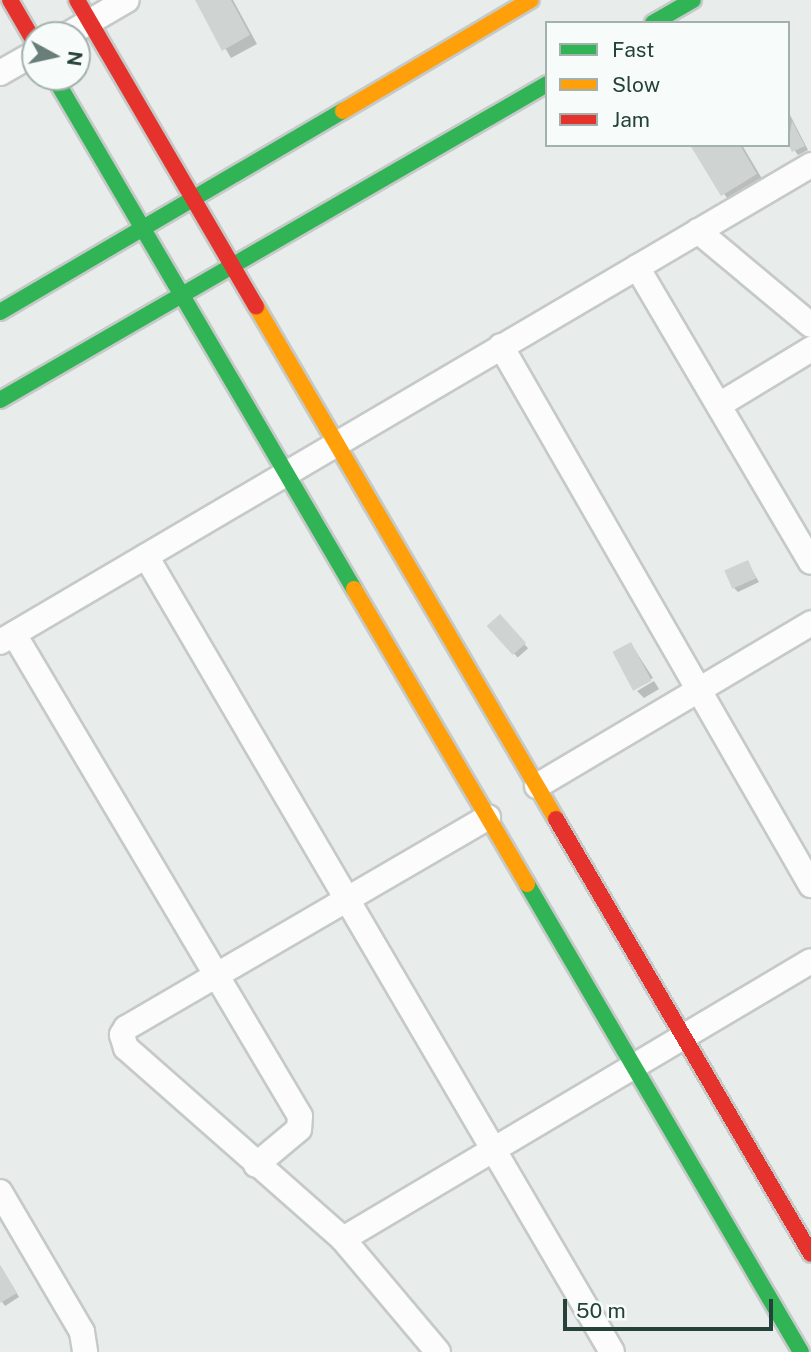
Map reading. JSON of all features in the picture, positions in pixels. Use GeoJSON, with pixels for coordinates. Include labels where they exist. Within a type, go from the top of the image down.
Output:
{"type":"FeatureCollection","features":[{"type":"Feature","properties":{"kind":"main road"},"geometry":{"type":"LineString","coordinates":[[10,0],[22,21]]}},
{"type":"Feature","properties":{"kind":"main road"},"geometry":{"type":"LineString","coordinates":[[77,0],[89,21]]}},
{"type":"Feature","properties":{"kind":"main road"},"geometry":{"type":"LineString","coordinates":[[0,312],[531,0]]}},
{"type":"Feature","properties":{"kind":"main road"},"geometry":{"type":"LineString","coordinates":[[656,21],[693,0]]}},
{"type":"Feature","properties":{"kind":"main road"},"geometry":{"type":"LineString","coordinates":[[91,24],[811,1254]]}},
{"type":"Feature","properties":{"kind":"main road"},"geometry":{"type":"LineString","coordinates":[[0,400],[545,84]]}},
{"type":"Feature","properties":{"kind":"main road"},"geometry":{"type":"LineString","coordinates":[[62,91],[802,1352]]}},
{"type":"Feature","properties":{"kind":"street"},"geometry":{"type":"LineString","coordinates":[[91,21],[127,0]]}},
{"type":"Feature","properties":{"kind":"street"},"geometry":{"type":"LineString","coordinates":[[0,73],[21,62]]}},
{"type":"Feature","properties":{"kind":"street"},"geometry":{"type":"LineString","coordinates":[[256,1165],[299,1129],[300,1116],[217,975],[7,638],[811,165]]}},
{"type":"Feature","properties":{"kind":"street"},"geometry":{"type":"LineString","coordinates":[[698,231],[811,325]]}},
{"type":"Feature","properties":{"kind":"street"},"geometry":{"type":"LineString","coordinates":[[637,267],[811,562]]}},
{"type":"Feature","properties":{"kind":"street"},"geometry":{"type":"LineString","coordinates":[[501,346],[811,885]]}},
{"type":"Feature","properties":{"kind":"street"},"geometry":{"type":"LineString","coordinates":[[719,405],[811,349]]}},
{"type":"Feature","properties":{"kind":"street"},"geometry":{"type":"LineString","coordinates":[[146,556],[612,1352]]}},
{"type":"Feature","properties":{"kind":"street"},"geometry":{"type":"LineString","coordinates":[[537,786],[811,623]]}},
{"type":"Feature","properties":{"kind":"street"},"geometry":{"type":"LineString","coordinates":[[438,1352],[343,1239],[256,1165],[122,1042],[125,1028],[488,817]]}},
{"type":"Feature","properties":{"kind":"street"},"geometry":{"type":"LineString","coordinates":[[343,1239],[811,961]]}},
{"type":"Feature","properties":{"kind":"street"},"geometry":{"type":"LineString","coordinates":[[0,1192],[8,1222],[82,1332],[85,1352]]}},
{"type":"Feature","properties":{"kind":"building"},"geometry":{"type":"Polygon","coordinates":[[[195,0],[231,0],[250,35],[222,51],[195,0]]]}},
{"type":"Feature","properties":{"kind":"building"},"geometry":{"type":"Polygon","coordinates":[[[792,121],[805,146],[792,152],[792,121]]]}},
{"type":"Feature","properties":{"kind":"building"},"geometry":{"type":"Polygon","coordinates":[[[691,147],[741,147],[757,174],[721,196],[691,147]]]}},
{"type":"Feature","properties":{"kind":"building"},"geometry":{"type":"Polygon","coordinates":[[[748,560],[756,578],[732,589],[724,571],[748,560]]]}},
{"type":"Feature","properties":{"kind":"building"},"geometry":{"type":"Polygon","coordinates":[[[500,614],[526,643],[513,655],[487,626],[500,614]]]}},
{"type":"Feature","properties":{"kind":"building"},"geometry":{"type":"Polygon","coordinates":[[[631,642],[652,681],[633,691],[612,652],[631,642]]]}},
{"type":"Feature","properties":{"kind":"building"},"geometry":{"type":"Polygon","coordinates":[[[0,1265],[17,1293],[0,1303],[0,1265]]]}},
{"type":"Feature","properties":{"kind":"traffic: fast"},"geometry":{"type":"LineString","coordinates":[[656,21],[693,0]]}},
{"type":"Feature","properties":{"kind":"traffic: fast"},"geometry":{"type":"LineString","coordinates":[[0,400],[545,85]]}},
{"type":"Feature","properties":{"kind":"traffic: fast"},"geometry":{"type":"LineString","coordinates":[[62,91],[354,589]]}},
{"type":"Feature","properties":{"kind":"traffic: fast"},"geometry":{"type":"LineString","coordinates":[[0,312],[343,111]]}},
{"type":"Feature","properties":{"kind":"traffic: fast"},"geometry":{"type":"LineString","coordinates":[[527,884],[801,1352]]}},
{"type":"Feature","properties":{"kind":"traffic: slow"},"geometry":{"type":"LineString","coordinates":[[343,111],[531,0]]}},
{"type":"Feature","properties":{"kind":"traffic: slow"},"geometry":{"type":"LineString","coordinates":[[256,306],[556,819]]}},
{"type":"Feature","properties":{"kind":"traffic: slow"},"geometry":{"type":"LineString","coordinates":[[354,589],[527,884]]}},
{"type":"Feature","properties":{"kind":"traffic: jam"},"geometry":{"type":"LineString","coordinates":[[10,0],[22,21]]}},
{"type":"Feature","properties":{"kind":"traffic: jam"},"geometry":{"type":"LineString","coordinates":[[77,0],[256,306]]}},
{"type":"Feature","properties":{"kind":"traffic: jam"},"geometry":{"type":"LineString","coordinates":[[556,819],[811,1254]]}}]}
